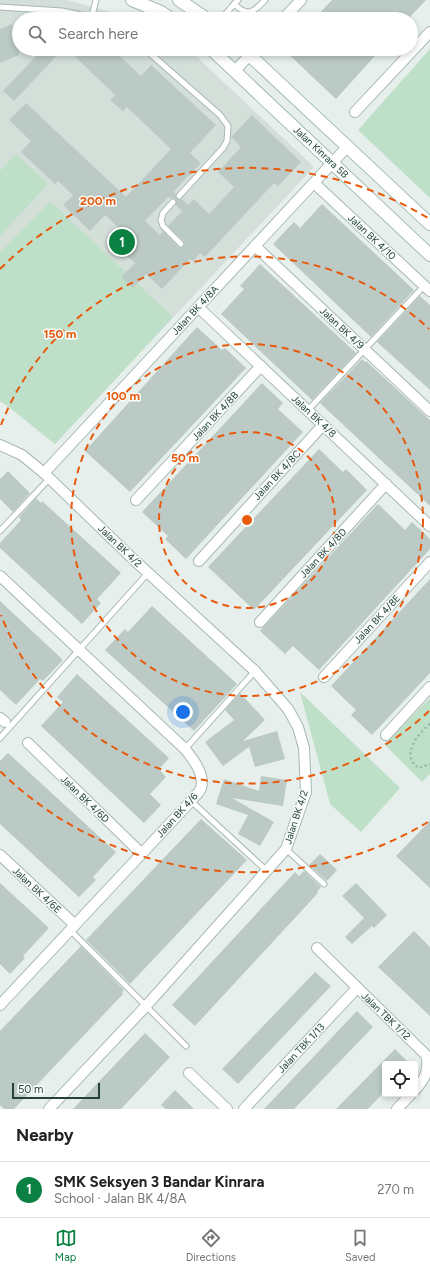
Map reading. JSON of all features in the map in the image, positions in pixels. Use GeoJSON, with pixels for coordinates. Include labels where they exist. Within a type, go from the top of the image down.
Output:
{"type":"FeatureCollection","features":[{"type":"Feature","properties":{"kind":"street"},"geometry":{"type":"LineString","coordinates":[[132,0],[161,12]]}},
{"type":"Feature","properties":{"kind":"street"},"geometry":{"type":"LineString","coordinates":[[179,0],[197,12]]}},
{"type":"Feature","properties":{"kind":"street"},"geometry":{"type":"LineString","coordinates":[[290,12],[301,0]]}},
{"type":"Feature","properties":{"kind":"street"},"geometry":{"type":"LineString","coordinates":[[418,45],[430,32]]}},
{"type":"Feature","properties":{"kind":"street","name":"Jalan Kinrara 5B"},"geometry":{"type":"LineString","coordinates":[[219,56],[430,255]]}},
{"type":"Feature","properties":{"kind":"street"},"geometry":{"type":"LineString","coordinates":[[235,71],[246,56]]}},
{"type":"Feature","properties":{"kind":"street"},"geometry":{"type":"LineString","coordinates":[[254,56],[347,147],[430,224]]}},
{"type":"Feature","properties":{"kind":"street"},"geometry":{"type":"LineString","coordinates":[[355,112],[408,56]]}},
{"type":"Feature","properties":{"kind":"street","name":"Jalan BK 4/8A"},"geometry":{"type":"LineString","coordinates":[[47,475],[198,307],[347,147]]}},
{"type":"Feature","properties":{"kind":"street","name":"Jalan BK 4/10"},"geometry":{"type":"LineString","coordinates":[[314,182],[427,288]]}},
{"type":"Feature","properties":{"kind":"street","name":"Jalan BK 4/9"},"geometry":{"type":"LineString","coordinates":[[255,246],[430,411]]}},
{"type":"Feature","properties":{"kind":"street","name":"Jalan BK 4/8"},"geometry":{"type":"LineString","coordinates":[[198,307],[430,526]]}},
{"type":"Feature","properties":{"kind":"street","name":"Jalan BK 4/8B"},"geometry":{"type":"LineString","coordinates":[[136,500],[261,366]]}},
{"type":"Feature","properties":{"kind":"street","name":"Jalan BK 4/8C"},"geometry":{"type":"LineString","coordinates":[[199,561],[323,425]]}},
{"type":"Feature","properties":{"kind":"street","name":"Jalan BK 4/2"},"geometry":{"type":"LineString","coordinates":[[0,445],[22,456],[47,475],[148,573],[255,671],[288,709],[298,727],[304,748],[306,792],[286,849],[146,1006],[49,1109]]}},
{"type":"Feature","properties":{"kind":"street","name":"Jalan BK 4/8D"},"geometry":{"type":"LineString","coordinates":[[260,622],[386,484]]}},
{"type":"Feature","properties":{"kind":"street","name":"Jalan BK 4/8E"},"geometry":{"type":"LineString","coordinates":[[324,676],[430,562]]}},
{"type":"Feature","properties":{"kind":"street","name":"Jalan BK 4/6"},"geometry":{"type":"LineString","coordinates":[[0,576],[78,651],[185,749],[194,761],[200,774],[201,788],[191,801],[142,854],[2,1000]]}},
{"type":"Feature","properties":{"kind":"street"},"geometry":{"type":"LineString","coordinates":[[386,735],[430,687]]}},
{"type":"Feature","properties":{"kind":"street","name":"Jalan BK 4/6D"},"geometry":{"type":"LineString","coordinates":[[28,743],[142,854]]}},
{"type":"Feature","properties":{"kind":"street","name":"Jalan BK 4/6E"},"geometry":{"type":"LineString","coordinates":[[0,855],[72,928]]}},
{"type":"Feature","properties":{"kind":"street","name":"Jalan TBK 1/12"},"geometry":{"type":"LineString","coordinates":[[317,948],[426,1055],[429,1062],[428,1075],[418,1087]]}},
{"type":"Feature","properties":{"kind":"street","name":"Jalan TBK 1/13"},"geometry":{"type":"LineString","coordinates":[[244,1109],[358,988]]}},
{"type":"Feature","properties":{"kind":"street"},"geometry":{"type":"LineString","coordinates":[[189,1073],[228,1109]]}},
{"type":"Feature","properties":{"kind":"street"},"geometry":{"type":"LineString","coordinates":[[397,1109],[408,1097]]}},
{"type":"Feature","properties":{"kind":"lane"},"geometry":{"type":"LineString","coordinates":[[93,12],[96,0]]}},
{"type":"Feature","properties":{"kind":"lane"},"geometry":{"type":"LineString","coordinates":[[227,12],[236,2],[242,11],[248,12],[257,9],[265,0]]}},
{"type":"Feature","properties":{"kind":"lane"},"geometry":{"type":"LineString","coordinates":[[0,7],[68,12]]}},
{"type":"Feature","properties":{"kind":"lane"},"geometry":{"type":"LineString","coordinates":[[153,56],[225,120],[228,126],[227,141],[223,148],[179,196]]}},
{"type":"Feature","properties":{"kind":"lane"},"geometry":{"type":"LineString","coordinates":[[173,202],[163,213],[161,220],[163,226],[181,244]]}},
{"type":"Feature","properties":{"kind":"lane"},"geometry":{"type":"LineString","coordinates":[[308,410],[365,349],[427,288]]}},
{"type":"Feature","properties":{"kind":"lane"},"geometry":{"type":"LineString","coordinates":[[0,531],[47,475]]}},
{"type":"Feature","properties":{"kind":"lane"},"geometry":{"type":"LineString","coordinates":[[0,738],[148,573]]}},
{"type":"Feature","properties":{"kind":"lane"},"geometry":{"type":"LineString","coordinates":[[185,749],[255,671]]}},
{"type":"Feature","properties":{"kind":"lane"},"geometry":{"type":"LineString","coordinates":[[191,801],[267,871]]}},
{"type":"Feature","properties":{"kind":"lane"},"geometry":{"type":"LineString","coordinates":[[286,849],[324,884]]}},
{"type":"Feature","properties":{"kind":"lane"},"geometry":{"type":"LineString","coordinates":[[72,928],[186,1046]]}},
{"type":"Feature","properties":{"kind":"path"},"geometry":{"type":"LineString","coordinates":[[430,724],[418,736],[412,745],[410,756],[413,765],[420,768],[430,764]]}},
{"type":"Feature","properties":{"kind":"shaded area"},"geometry":{"type":"Polygon","coordinates":[[[0,0],[67,0],[110,12],[12,12],[12,56],[195,56],[314,167],[55,444],[0,401],[0,0]]]}},
{"type":"Feature","properties":{"kind":"green space"},"geometry":{"type":"Polygon","coordinates":[[[430,49],[430,198],[358,130],[430,49]]]}},
{"type":"Feature","properties":{"kind":"green space"},"geometry":{"type":"Polygon","coordinates":[[[16,154],[48,184],[0,236],[0,171],[16,154]]]}},
{"type":"Feature","properties":{"kind":"green space"},"geometry":{"type":"Polygon","coordinates":[[[50,201],[173,317],[55,444],[0,401],[0,253],[50,201]]]}},
{"type":"Feature","properties":{"kind":"green space"},"geometry":{"type":"Polygon","coordinates":[[[300,692],[400,788],[361,832],[330,804],[300,692]]]}},
{"type":"Feature","properties":{"kind":"green space"},"geometry":{"type":"Polygon","coordinates":[[[430,698],[430,774],[422,782],[384,744],[430,698]]]}},
{"type":"Feature","properties":{"kind":"building"},"geometry":{"type":"Polygon","coordinates":[[[332,0],[426,0],[415,12],[321,12],[332,0]]]}},
{"type":"Feature","properties":{"kind":"building"},"geometry":{"type":"Polygon","coordinates":[[[12,24],[12,56],[17,56],[0,63],[0,29],[12,24]]]}},
{"type":"Feature","properties":{"kind":"building"},"geometry":{"type":"Polygon","coordinates":[[[36,56],[56,56],[14,101],[3,91],[36,56]]]}},
{"type":"Feature","properties":{"kind":"building"},"geometry":{"type":"Polygon","coordinates":[[[74,56],[120,56],[141,76],[151,65],[216,125],[190,153],[201,163],[174,191],[178,200],[182,199],[188,205],[194,199],[209,214],[234,187],[218,172],[241,147],[231,137],[252,115],[301,162],[278,186],[274,183],[205,257],[200,253],[193,261],[190,259],[162,289],[146,274],[133,288],[121,277],[135,263],[126,255],[136,244],[105,215],[90,231],[63,205],[73,195],[58,181],[55,184],[21,152],[31,141],[9,120],[26,103],[126,197],[171,149],[127,107],[123,111],[110,100],[115,95],[74,56]],[[168,197],[145,221],[160,235],[163,231],[178,247],[182,248],[185,245],[184,241],[168,226],[182,211],[176,205],[176,199],[168,197]]]}},
{"type":"Feature","properties":{"kind":"building"},"geometry":{"type":"Polygon","coordinates":[[[290,56],[375,56],[336,99],[290,56]]]}},
{"type":"Feature","properties":{"kind":"building"},"geometry":{"type":"Polygon","coordinates":[[[322,204],[414,290],[371,337],[273,244],[294,222],[300,228],[322,204]]]}},
{"type":"Feature","properties":{"kind":"building"},"geometry":{"type":"Polygon","coordinates":[[[260,264],[356,353],[312,400],[221,314],[244,289],[240,286],[260,264]]]}},
{"type":"Feature","properties":{"kind":"building"},"geometry":{"type":"Polygon","coordinates":[[[420,296],[430,305],[430,390],[377,342],[420,296]]]}},
{"type":"Feature","properties":{"kind":"building"},"geometry":{"type":"Polygon","coordinates":[[[197,327],[222,350],[225,348],[246,368],[130,492],[85,451],[197,327]]]}},
{"type":"Feature","properties":{"kind":"building"},"geometry":{"type":"Polygon","coordinates":[[[362,359],[430,420],[430,506],[320,403],[362,359]]]}},
{"type":"Feature","properties":{"kind":"building"},"geometry":{"type":"Polygon","coordinates":[[[262,383],[283,403],[278,409],[303,432],[186,559],[165,539],[168,536],[142,512],[262,383]]]}},
{"type":"Feature","properties":{"kind":"building"},"geometry":{"type":"Polygon","coordinates":[[[319,449],[343,472],[346,469],[367,490],[254,610],[208,567],[319,449]]]}},
{"type":"Feature","properties":{"kind":"building"},"geometry":{"type":"Polygon","coordinates":[[[8,471],[30,493],[13,512],[0,499],[0,479],[8,471]]]}},
{"type":"Feature","properties":{"kind":"building"},"geometry":{"type":"Polygon","coordinates":[[[36,498],[41,503],[42,501],[121,573],[97,599],[101,603],[82,624],[0,548],[0,543],[21,520],[19,517],[36,498]]]}},
{"type":"Feature","properties":{"kind":"building"},"geometry":{"type":"Polygon","coordinates":[[[378,504],[405,530],[412,522],[430,539],[430,549],[319,670],[293,646],[285,654],[260,631],[378,504]]]}},
{"type":"Feature","properties":{"kind":"building"},"geometry":{"type":"Polygon","coordinates":[[[430,579],[430,673],[372,735],[351,715],[356,710],[331,686],[430,579]]]}},
{"type":"Feature","properties":{"kind":"building"},"geometry":{"type":"Polygon","coordinates":[[[0,601],[63,660],[43,681],[40,679],[16,705],[0,690],[0,601]]]}},
{"type":"Feature","properties":{"kind":"building"},"geometry":{"type":"Polygon","coordinates":[[[152,606],[237,684],[194,731],[105,650],[125,629],[128,632],[152,606]]]}},
{"type":"Feature","properties":{"kind":"building"},"geometry":{"type":"Polygon","coordinates":[[[77,674],[169,758],[159,769],[166,777],[150,794],[161,805],[144,823],[41,726],[63,702],[57,697],[77,674]]]}},
{"type":"Feature","properties":{"kind":"building"},"geometry":{"type":"Polygon","coordinates":[[[240,693],[265,720],[243,741],[277,731],[285,759],[255,767],[249,747],[223,766],[205,742],[234,720],[225,710],[240,693]]]}},
{"type":"Feature","properties":{"kind":"building"},"geometry":{"type":"Polygon","coordinates":[[[8,753],[116,852],[93,877],[96,880],[79,897],[0,824],[0,761],[8,753]]]}},
{"type":"Feature","properties":{"kind":"building"},"geometry":{"type":"Polygon","coordinates":[[[261,776],[287,780],[283,806],[232,798],[274,822],[260,846],[238,834],[248,815],[216,804],[224,779],[259,791],[261,776]]]}},
{"type":"Feature","properties":{"kind":"building"},"geometry":{"type":"Polygon","coordinates":[[[201,819],[247,860],[130,984],[86,940],[201,819]]]}},
{"type":"Feature","properties":{"kind":"building"},"geometry":{"type":"Polygon","coordinates":[[[430,821],[430,888],[396,856],[430,821]]]}},
{"type":"Feature","properties":{"kind":"building"},"geometry":{"type":"Polygon","coordinates":[[[320,854],[337,870],[327,881],[309,865],[320,854]]]}},
{"type":"Feature","properties":{"kind":"building"},"geometry":{"type":"Polygon","coordinates":[[[304,871],[321,887],[317,892],[318,893],[195,1026],[172,1005],[295,872],[299,876],[304,871]]]}},
{"type":"Feature","properties":{"kind":"building"},"geometry":{"type":"Polygon","coordinates":[[[0,883],[49,928],[23,956],[25,958],[10,974],[0,964],[0,883]]]}},
{"type":"Feature","properties":{"kind":"building"},"geometry":{"type":"Polygon","coordinates":[[[356,883],[387,915],[374,928],[372,926],[352,944],[345,937],[364,918],[342,896],[356,883]]]}},
{"type":"Feature","properties":{"kind":"building"},"geometry":{"type":"Polygon","coordinates":[[[414,931],[430,947],[430,1016],[378,967],[414,931]]]}},
{"type":"Feature","properties":{"kind":"building"},"geometry":{"type":"Polygon","coordinates":[[[81,946],[124,990],[122,992],[123,994],[14,1109],[4,1109],[0,1105],[0,1031],[81,946]]]}},
{"type":"Feature","properties":{"kind":"building"},"geometry":{"type":"Polygon","coordinates":[[[315,972],[331,986],[238,1084],[222,1069],[315,972]]]}},
{"type":"Feature","properties":{"kind":"building"},"geometry":{"type":"Polygon","coordinates":[[[357,1011],[373,1027],[294,1109],[264,1109],[357,1011]]]}},
{"type":"Feature","properties":{"kind":"building"},"geometry":{"type":"Polygon","coordinates":[[[145,1033],[170,1057],[121,1109],[73,1109],[145,1033]]]}},
{"type":"Feature","properties":{"kind":"building"},"geometry":{"type":"Polygon","coordinates":[[[395,1049],[407,1061],[383,1061],[395,1049]]]}},
{"type":"Feature","properties":{"kind":"building"},"geometry":{"type":"Polygon","coordinates":[[[382,1062],[382,1094],[368,1109],[336,1109],[382,1062]]]}},
{"type":"Feature","properties":{"kind":"building"},"geometry":{"type":"Polygon","coordinates":[[[175,1090],[194,1109],[166,1109],[161,1105],[175,1090]]]}},
{"type":"Feature","properties":{"kind":"place","name":"SMK Seksyen 3 Bandar Kinrara"},"geometry":{"type":"Point","coordinates":[122,242]}}]}
